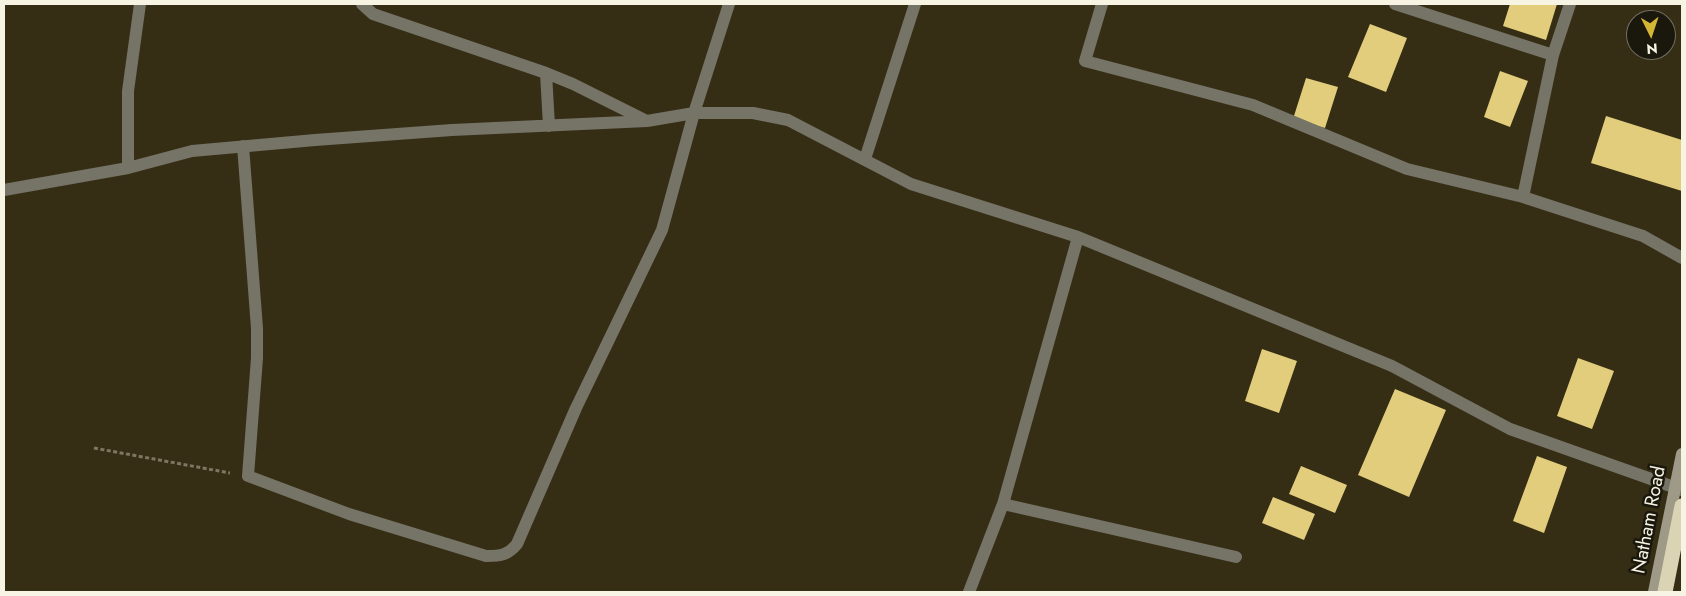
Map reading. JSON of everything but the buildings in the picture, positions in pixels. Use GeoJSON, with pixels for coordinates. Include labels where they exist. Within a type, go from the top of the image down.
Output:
{"type":"FeatureCollection","features":[{"type":"Feature","properties":{"kind":"highway"},"geometry":{"type":"LineString","coordinates":[[1665,592],[1682,506]]}},
{"type":"Feature","properties":{"kind":"main road","name":"Natham Road"},"geometry":{"type":"LineString","coordinates":[[1654,592],[1679,489],[1682,454]]}},
{"type":"Feature","properties":{"kind":"street"},"geometry":{"type":"LineString","coordinates":[[128,168],[128,91],[140,4]]}},
{"type":"Feature","properties":{"kind":"street"},"geometry":{"type":"LineString","coordinates":[[362,4],[373,14],[573,84],[647,121]]}},
{"type":"Feature","properties":{"kind":"street"},"geometry":{"type":"LineString","coordinates":[[243,146],[257,328],[257,358],[248,476],[348,514],[486,556],[500,556],[510,552],[517,544],[576,408],[662,230],[694,113],[729,4]]}},
{"type":"Feature","properties":{"kind":"street"},"geometry":{"type":"LineString","coordinates":[[865,159],[915,4]]}},
{"type":"Feature","properties":{"kind":"street"},"geometry":{"type":"LineString","coordinates":[[1102,4],[1085,61],[1253,106],[1408,169],[1522,197],[1643,236],[1682,258]]}},
{"type":"Feature","properties":{"kind":"street"},"geometry":{"type":"LineString","coordinates":[[1395,4],[1553,55]]}},
{"type":"Feature","properties":{"kind":"street"},"geometry":{"type":"LineString","coordinates":[[1522,197],[1553,55],[1570,4]]}},
{"type":"Feature","properties":{"kind":"street"},"geometry":{"type":"LineString","coordinates":[[546,73],[549,126]]}},
{"type":"Feature","properties":{"kind":"street"},"geometry":{"type":"LineString","coordinates":[[4,190],[128,168],[192,151],[452,130],[647,121],[694,113],[753,113],[788,120],[912,184],[1078,237],[1392,366],[1510,429],[1679,489]]}},
{"type":"Feature","properties":{"kind":"street"},"geometry":{"type":"LineString","coordinates":[[969,592],[1003,504],[1078,237]]}},
{"type":"Feature","properties":{"kind":"street"},"geometry":{"type":"LineString","coordinates":[[1003,504],[1236,557]]}},
{"type":"Feature","properties":{"kind":"path"},"geometry":{"type":"LineString","coordinates":[[94,448],[248,476]]}}]}
